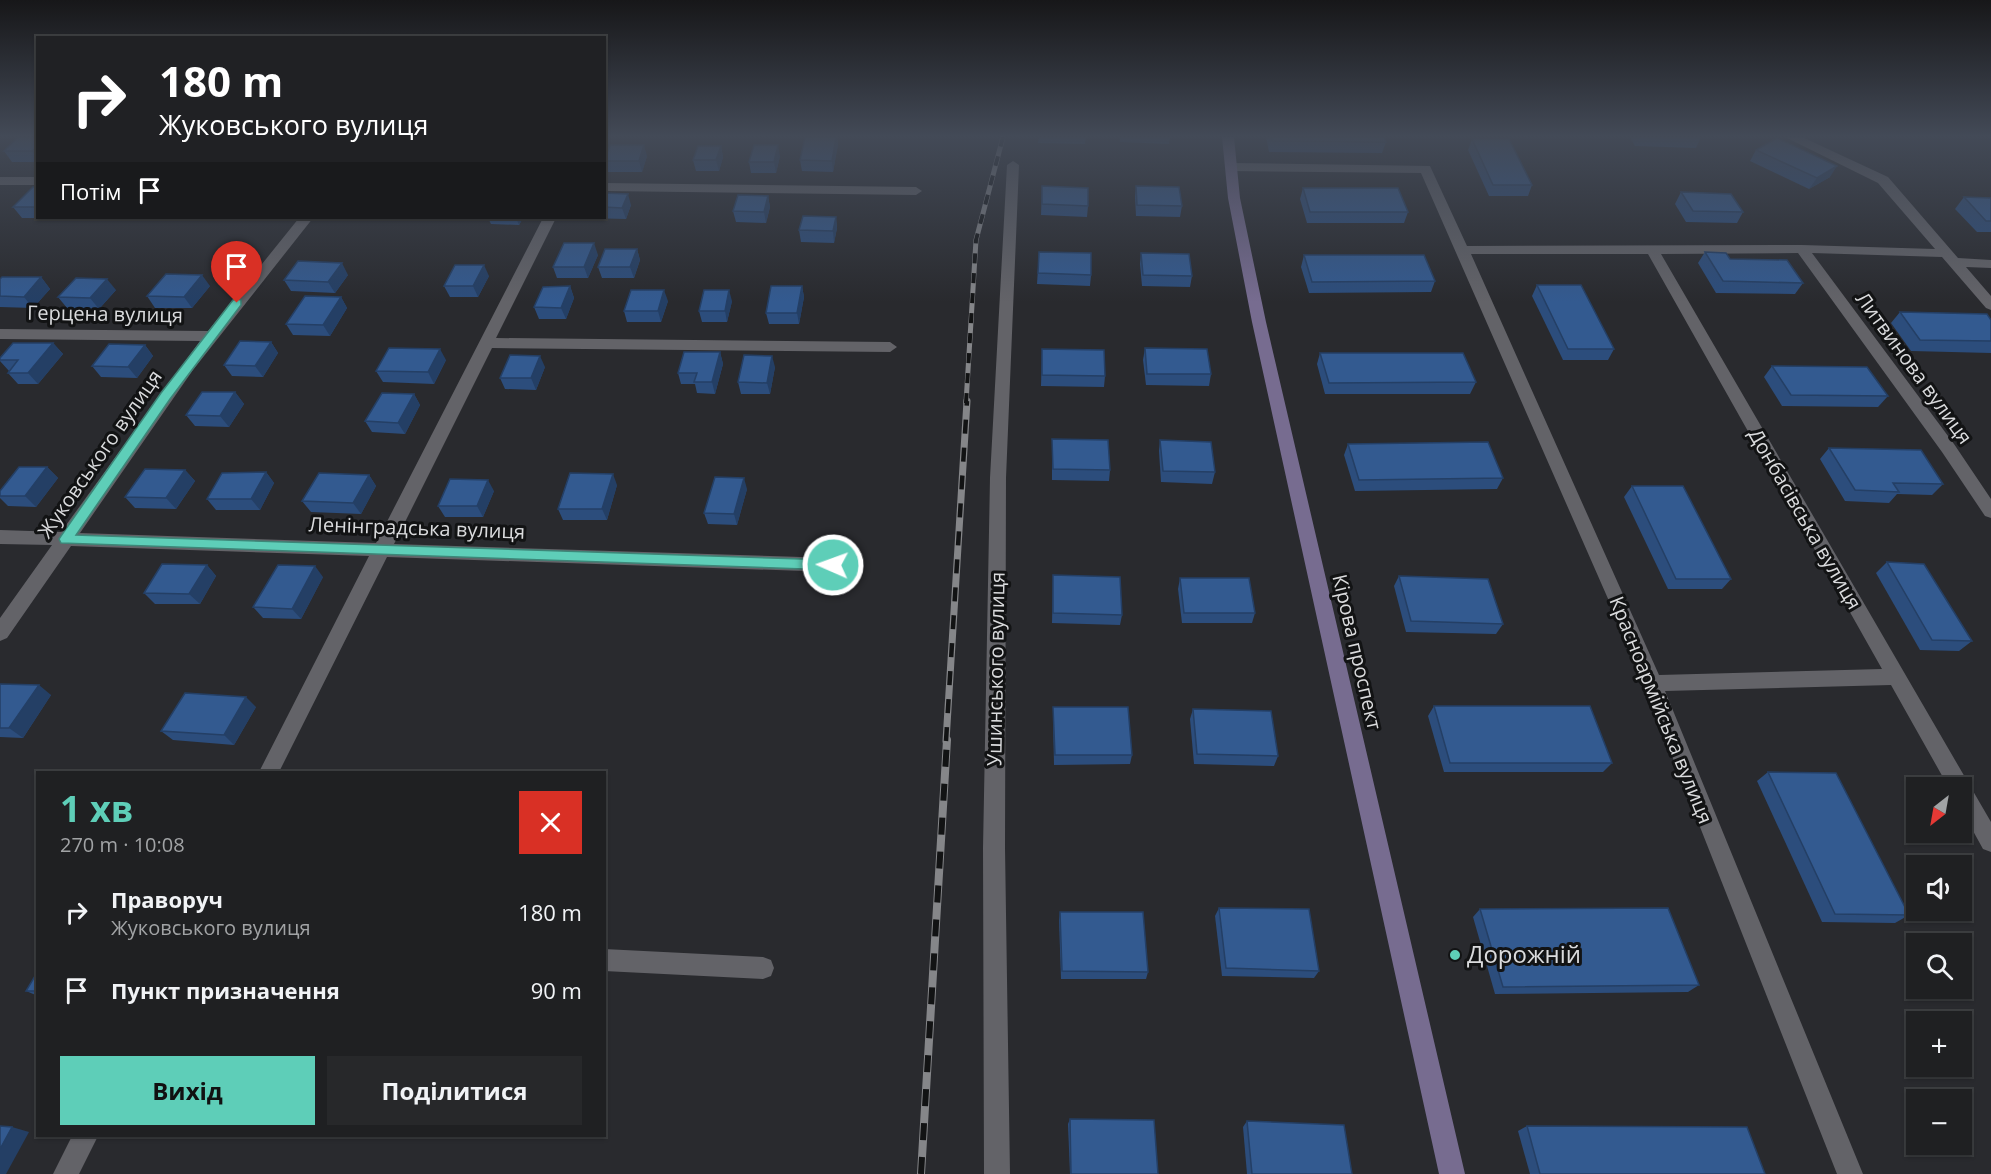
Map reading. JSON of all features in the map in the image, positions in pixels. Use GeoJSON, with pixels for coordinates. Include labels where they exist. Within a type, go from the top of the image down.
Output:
{"type":"FeatureCollection","features":[{"type":"Feature","properties":{"kind":"street","name":"Ушинського вулиця"},"geometry":{"type":"LineString","coordinates":[[998,1174],[994,848],[998,478],[1012,192]]}},
{"type":"Feature","properties":{"kind":"street","name":"Кірова проспект"},"geometry":{"type":"LineString","coordinates":[[1233,192],[1261,334],[1452,1174]]}},
{"type":"Feature","properties":{"kind":"street","name":"Красноармійська вулиця"},"geometry":{"type":"LineString","coordinates":[[1436,192],[1652,683],[1850,1174]]}},
{"type":"Feature","properties":{"kind":"street"},"geometry":{"type":"LineString","coordinates":[[1893,192],[1991,305]]}},
{"type":"Feature","properties":{"kind":"street","name":"Жуковського вулиця"},"geometry":{"type":"LineString","coordinates":[[0,633],[143,427],[210,336],[305,219]]}},
{"type":"Feature","properties":{"kind":"street"},"geometry":{"type":"LineString","coordinates":[[270,771],[549,219]]}},
{"type":"Feature","properties":{"kind":"street","name":"Донбасівська вулиця"},"geometry":{"type":"LineString","coordinates":[[1652,249],[1954,777]]}},
{"type":"Feature","properties":{"kind":"street"},"geometry":{"type":"LineString","coordinates":[[1462,250],[1802,249],[1950,258],[1991,264]]}},
{"type":"Feature","properties":{"kind":"street","name":"Литвинова вулиця"},"geometry":{"type":"LineString","coordinates":[[1802,249],[1948,448],[1991,512]]}},
{"type":"Feature","properties":{"kind":"street","name":"Герцена вулиця"},"geometry":{"type":"LineString","coordinates":[[0,334],[210,336]]}},
{"type":"Feature","properties":{"kind":"street"},"geometry":{"type":"LineString","coordinates":[[486,343],[890,347]]}},
{"type":"Feature","properties":{"kind":"street","name":"Ленінградська вулиця"},"geometry":{"type":"LineString","coordinates":[[0,537],[833,565]]}},
{"type":"Feature","properties":{"kind":"street"},"geometry":{"type":"LineString","coordinates":[[1652,683],[1896,677]]}},
{"type":"Feature","properties":{"kind":"street"},"geometry":{"type":"LineString","coordinates":[[1972,809],[1991,842]]}},
{"type":"Feature","properties":{"kind":"street"},"geometry":{"type":"LineString","coordinates":[[606,960],[763,968]]}},
{"type":"Feature","properties":{"kind":"street"},"geometry":{"type":"LineString","coordinates":[[66,1174],[84,1137]]}},
{"type":"Feature","properties":{"kind":"building"},"geometry":{"type":"Polygon","coordinates":[[[28,192],[36,192],[36,207],[13,207],[28,192]]]}},
{"type":"Feature","properties":{"kind":"building"},"geometry":{"type":"Polygon","coordinates":[[[1042,192],[1088,192],[1088,206],[1042,204],[1042,192]]]}},
{"type":"Feature","properties":{"kind":"building"},"geometry":{"type":"Polygon","coordinates":[[[1136,192],[1180,192],[1182,206],[1137,205],[1136,192]]]}},
{"type":"Feature","properties":{"kind":"building"},"geometry":{"type":"Polygon","coordinates":[[[1304,192],[1400,192],[1408,212],[1310,212],[1304,192]]]}},
{"type":"Feature","properties":{"kind":"building"},"geometry":{"type":"Polygon","coordinates":[[[1681,192],[1731,194],[1743,212],[1693,211],[1681,192]]]}},
{"type":"Feature","properties":{"kind":"building"},"geometry":{"type":"Polygon","coordinates":[[[606,193],[628,194],[622,208],[606,207],[606,193]]]}},
{"type":"Feature","properties":{"kind":"building"},"geometry":{"type":"Polygon","coordinates":[[[738,195],[768,196],[764,212],[733,211],[738,195]]]}},
{"type":"Feature","properties":{"kind":"building"},"geometry":{"type":"Polygon","coordinates":[[[1964,197],[1991,198],[1991,221],[1986,221],[1964,197]]]}},
{"type":"Feature","properties":{"kind":"building"},"geometry":{"type":"Polygon","coordinates":[[[803,216],[836,217],[833,231],[799,230],[803,216]]]}},
{"type":"Feature","properties":{"kind":"building"},"geometry":{"type":"Polygon","coordinates":[[[564,243],[594,243],[584,267],[553,267],[564,243]]]}},
{"type":"Feature","properties":{"kind":"building"},"geometry":{"type":"Polygon","coordinates":[[[605,249],[637,249],[630,267],[598,267],[605,249]]]}},
{"type":"Feature","properties":{"kind":"building"},"geometry":{"type":"Polygon","coordinates":[[[1039,252],[1091,253],[1091,275],[1038,273],[1039,252]]]}},
{"type":"Feature","properties":{"kind":"building"},"geometry":{"type":"Polygon","coordinates":[[[1705,252],[1726,253],[1730,259],[1787,260],[1803,283],[1723,281],[1705,252]]]}},
{"type":"Feature","properties":{"kind":"building"},"geometry":{"type":"Polygon","coordinates":[[[1141,253],[1189,254],[1192,276],[1143,275],[1141,253]]]}},
{"type":"Feature","properties":{"kind":"building"},"geometry":{"type":"Polygon","coordinates":[[[1304,255],[1424,255],[1435,281],[1312,282],[1304,255]]]}},
{"type":"Feature","properties":{"kind":"building"},"geometry":{"type":"Polygon","coordinates":[[[298,261],[342,263],[328,282],[284,280],[298,261]]]}},
{"type":"Feature","properties":{"kind":"building"},"geometry":{"type":"Polygon","coordinates":[[[455,265],[484,265],[473,286],[444,286],[455,265]]]}},
{"type":"Feature","properties":{"kind":"building"},"geometry":{"type":"Polygon","coordinates":[[[166,274],[202,275],[184,297],[147,296],[166,274]]]}},
{"type":"Feature","properties":{"kind":"building"},"geometry":{"type":"Polygon","coordinates":[[[2,277],[41,277],[24,297],[0,296],[2,277]]]}},
{"type":"Feature","properties":{"kind":"building"},"geometry":{"type":"Polygon","coordinates":[[[76,278],[107,279],[90,298],[58,297],[76,278]]]}},
{"type":"Feature","properties":{"kind":"building"},"geometry":{"type":"Polygon","coordinates":[[[1537,285],[1581,285],[1614,349],[1568,349],[1537,285]]]}},
{"type":"Feature","properties":{"kind":"building"},"geometry":{"type":"Polygon","coordinates":[[[570,286],[561,308],[534,307],[543,287],[570,286]]]}},
{"type":"Feature","properties":{"kind":"building"},"geometry":{"type":"Polygon","coordinates":[[[771,286],[802,286],[797,313],[766,313],[771,286]]]}},
{"type":"Feature","properties":{"kind":"building"},"geometry":{"type":"Polygon","coordinates":[[[631,290],[664,290],[658,311],[624,311],[631,290]]]}},
{"type":"Feature","properties":{"kind":"building"},"geometry":{"type":"Polygon","coordinates":[[[704,290],[729,290],[725,311],[699,311],[704,290]]]}},
{"type":"Feature","properties":{"kind":"building"},"geometry":{"type":"Polygon","coordinates":[[[305,296],[341,297],[323,325],[286,324],[305,296]]]}},
{"type":"Feature","properties":{"kind":"building"},"geometry":{"type":"Polygon","coordinates":[[[1900,312],[1987,314],[1991,320],[1991,341],[1920,340],[1900,312]]]}},
{"type":"Feature","properties":{"kind":"building"},"geometry":{"type":"Polygon","coordinates":[[[240,341],[271,342],[255,366],[224,365],[240,341]]]}},
{"type":"Feature","properties":{"kind":"building"},"geometry":{"type":"Polygon","coordinates":[[[13,343],[53,343],[28,373],[8,373],[18,360],[0,360],[0,358],[13,343]]]}},
{"type":"Feature","properties":{"kind":"building"},"geometry":{"type":"Polygon","coordinates":[[[109,344],[145,345],[128,367],[92,366],[109,344]]]}},
{"type":"Feature","properties":{"kind":"building"},"geometry":{"type":"Polygon","coordinates":[[[389,348],[440,349],[428,372],[376,371],[389,348]]]}},
{"type":"Feature","properties":{"kind":"building"},"geometry":{"type":"Polygon","coordinates":[[[1145,348],[1207,349],[1211,374],[1147,374],[1145,348]]]}},
{"type":"Feature","properties":{"kind":"building"},"geometry":{"type":"Polygon","coordinates":[[[1042,349],[1104,350],[1105,376],[1042,375],[1042,349]]]}},
{"type":"Feature","properties":{"kind":"building"},"geometry":{"type":"Polygon","coordinates":[[[684,352],[720,352],[712,382],[694,382],[697,373],[678,373],[684,352]]]}},
{"type":"Feature","properties":{"kind":"building"},"geometry":{"type":"Polygon","coordinates":[[[1320,353],[1463,353],[1476,382],[1329,383],[1320,353]]]}},
{"type":"Feature","properties":{"kind":"building"},"geometry":{"type":"Polygon","coordinates":[[[510,355],[540,356],[531,378],[500,378],[510,355]]]}},
{"type":"Feature","properties":{"kind":"building"},"geometry":{"type":"Polygon","coordinates":[[[744,355],[772,356],[767,383],[738,382],[744,355]]]}},
{"type":"Feature","properties":{"kind":"building"},"geometry":{"type":"Polygon","coordinates":[[[1772,366],[1867,367],[1888,396],[1791,395],[1772,366]]]}},
{"type":"Feature","properties":{"kind":"building"},"geometry":{"type":"Polygon","coordinates":[[[202,392],[235,392],[220,416],[186,415],[202,392]]]}},
{"type":"Feature","properties":{"kind":"building"},"geometry":{"type":"Polygon","coordinates":[[[382,393],[414,394],[398,423],[365,421],[382,393]]]}},
{"type":"Feature","properties":{"kind":"building"},"geometry":{"type":"Polygon","coordinates":[[[1052,439],[1108,440],[1110,470],[1053,469],[1052,439]]]}},
{"type":"Feature","properties":{"kind":"building"},"geometry":{"type":"Polygon","coordinates":[[[1160,440],[1211,442],[1215,472],[1163,471],[1160,440]]]}},
{"type":"Feature","properties":{"kind":"building"},"geometry":{"type":"Polygon","coordinates":[[[1488,442],[1503,478],[1359,480],[1348,444],[1488,442]]]}},
{"type":"Feature","properties":{"kind":"building"},"geometry":{"type":"Polygon","coordinates":[[[1829,448],[1921,450],[1943,484],[1893,483],[1899,492],[1855,490],[1829,448]]]}},
{"type":"Feature","properties":{"kind":"building"},"geometry":{"type":"Polygon","coordinates":[[[19,467],[47,467],[25,496],[0,496],[0,491],[19,467]]]}},
{"type":"Feature","properties":{"kind":"building"},"geometry":{"type":"Polygon","coordinates":[[[145,469],[185,470],[166,498],[125,497],[145,469]]]}},
{"type":"Feature","properties":{"kind":"building"},"geometry":{"type":"Polygon","coordinates":[[[266,472],[251,499],[207,499],[222,473],[266,472]]]}},
{"type":"Feature","properties":{"kind":"building"},"geometry":{"type":"Polygon","coordinates":[[[319,473],[369,475],[353,503],[302,501],[319,473]]]}},
{"type":"Feature","properties":{"kind":"building"},"geometry":{"type":"Polygon","coordinates":[[[570,473],[613,474],[602,509],[558,509],[570,473]]]}},
{"type":"Feature","properties":{"kind":"building"},"geometry":{"type":"Polygon","coordinates":[[[715,477],[744,478],[734,514],[704,513],[715,477]]]}},
{"type":"Feature","properties":{"kind":"building"},"geometry":{"type":"Polygon","coordinates":[[[450,479],[488,480],[477,506],[438,506],[450,479]]]}},
{"type":"Feature","properties":{"kind":"building"},"geometry":{"type":"Polygon","coordinates":[[[1632,486],[1683,486],[1731,579],[1676,579],[1632,486]]]}},
{"type":"Feature","properties":{"kind":"building"},"geometry":{"type":"Polygon","coordinates":[[[1887,562],[1924,564],[1972,641],[1932,640],[1887,562]]]}},
{"type":"Feature","properties":{"kind":"building"},"geometry":{"type":"Polygon","coordinates":[[[162,564],[207,565],[189,594],[144,593],[162,564]]]}},
{"type":"Feature","properties":{"kind":"building"},"geometry":{"type":"Polygon","coordinates":[[[278,565],[315,566],[292,609],[253,607],[278,565]]]}},
{"type":"Feature","properties":{"kind":"building"},"geometry":{"type":"Polygon","coordinates":[[[1053,575],[1120,577],[1122,615],[1053,613],[1053,575]]]}},
{"type":"Feature","properties":{"kind":"building"},"geometry":{"type":"Polygon","coordinates":[[[1399,576],[1488,579],[1503,624],[1411,621],[1399,576]]]}},
{"type":"Feature","properties":{"kind":"building"},"geometry":{"type":"Polygon","coordinates":[[[1180,578],[1249,578],[1255,613],[1184,613],[1180,578]]]}},
{"type":"Feature","properties":{"kind":"building"},"geometry":{"type":"Polygon","coordinates":[[[0,684],[39,685],[9,728],[0,728],[0,684]]]}},
{"type":"Feature","properties":{"kind":"building"},"geometry":{"type":"Polygon","coordinates":[[[185,693],[246,697],[224,735],[161,731],[185,693]]]}},
{"type":"Feature","properties":{"kind":"building"},"geometry":{"type":"Polygon","coordinates":[[[1434,706],[1590,706],[1612,763],[1450,763],[1434,706]]]}},
{"type":"Feature","properties":{"kind":"building"},"geometry":{"type":"Polygon","coordinates":[[[1053,707],[1128,707],[1132,755],[1055,755],[1053,707]]]}},
{"type":"Feature","properties":{"kind":"building"},"geometry":{"type":"Polygon","coordinates":[[[1193,709],[1271,711],[1278,756],[1197,754],[1193,709]]]}},
{"type":"Feature","properties":{"kind":"building"},"geometry":{"type":"Polygon","coordinates":[[[1768,772],[1836,773],[1906,909],[1906,915],[1835,914],[1768,772]]]}},
{"type":"Feature","properties":{"kind":"building"},"geometry":{"type":"Polygon","coordinates":[[[1219,908],[1309,909],[1319,971],[1226,968],[1219,908]]]}},
{"type":"Feature","properties":{"kind":"building"},"geometry":{"type":"Polygon","coordinates":[[[1668,908],[1699,985],[1503,987],[1480,909],[1668,908]]]}},
{"type":"Feature","properties":{"kind":"building"},"geometry":{"type":"Polygon","coordinates":[[[1060,912],[1143,912],[1148,972],[1062,971],[1060,912]]]}},
{"type":"Feature","properties":{"kind":"building"},"geometry":{"type":"Polygon","coordinates":[[[36,974],[36,991],[26,991],[36,974]]]}},
{"type":"Feature","properties":{"kind":"building"},"geometry":{"type":"Polygon","coordinates":[[[1070,1119],[1154,1120],[1158,1174],[1071,1174],[1070,1119]]]}},
{"type":"Feature","properties":{"kind":"building"},"geometry":{"type":"Polygon","coordinates":[[[1247,1121],[1344,1125],[1352,1174],[1252,1174],[1247,1121]]]}},
{"type":"Feature","properties":{"kind":"building"},"geometry":{"type":"Polygon","coordinates":[[[0,1126],[12,1127],[0,1149],[0,1126]]]}},
{"type":"Feature","properties":{"kind":"building"},"geometry":{"type":"Polygon","coordinates":[[[1527,1126],[1747,1127],[1765,1174],[1540,1174],[1527,1126]]]}},
{"type":"Feature","properties":{"kind":"railway"},"geometry":{"type":"LineString","coordinates":[[966,403],[976,240],[989,192]]}},
{"type":"Feature","properties":{"kind":"railway"},"geometry":{"type":"LineString","coordinates":[[946,741],[967,401]]}},
{"type":"Feature","properties":{"kind":"railway"},"geometry":{"type":"LineString","coordinates":[[921,1174],[947,740]]}},
{"type":"Feature","properties":{"kind":"place","name":"Дорожній"},"geometry":{"type":"Point","coordinates":[1455,955]}},
{"type":"Feature","properties":{"kind":"route"},"geometry":{"type":"LineString","coordinates":[[237,303],[143,427],[66,539],[833,565]]}}]}
